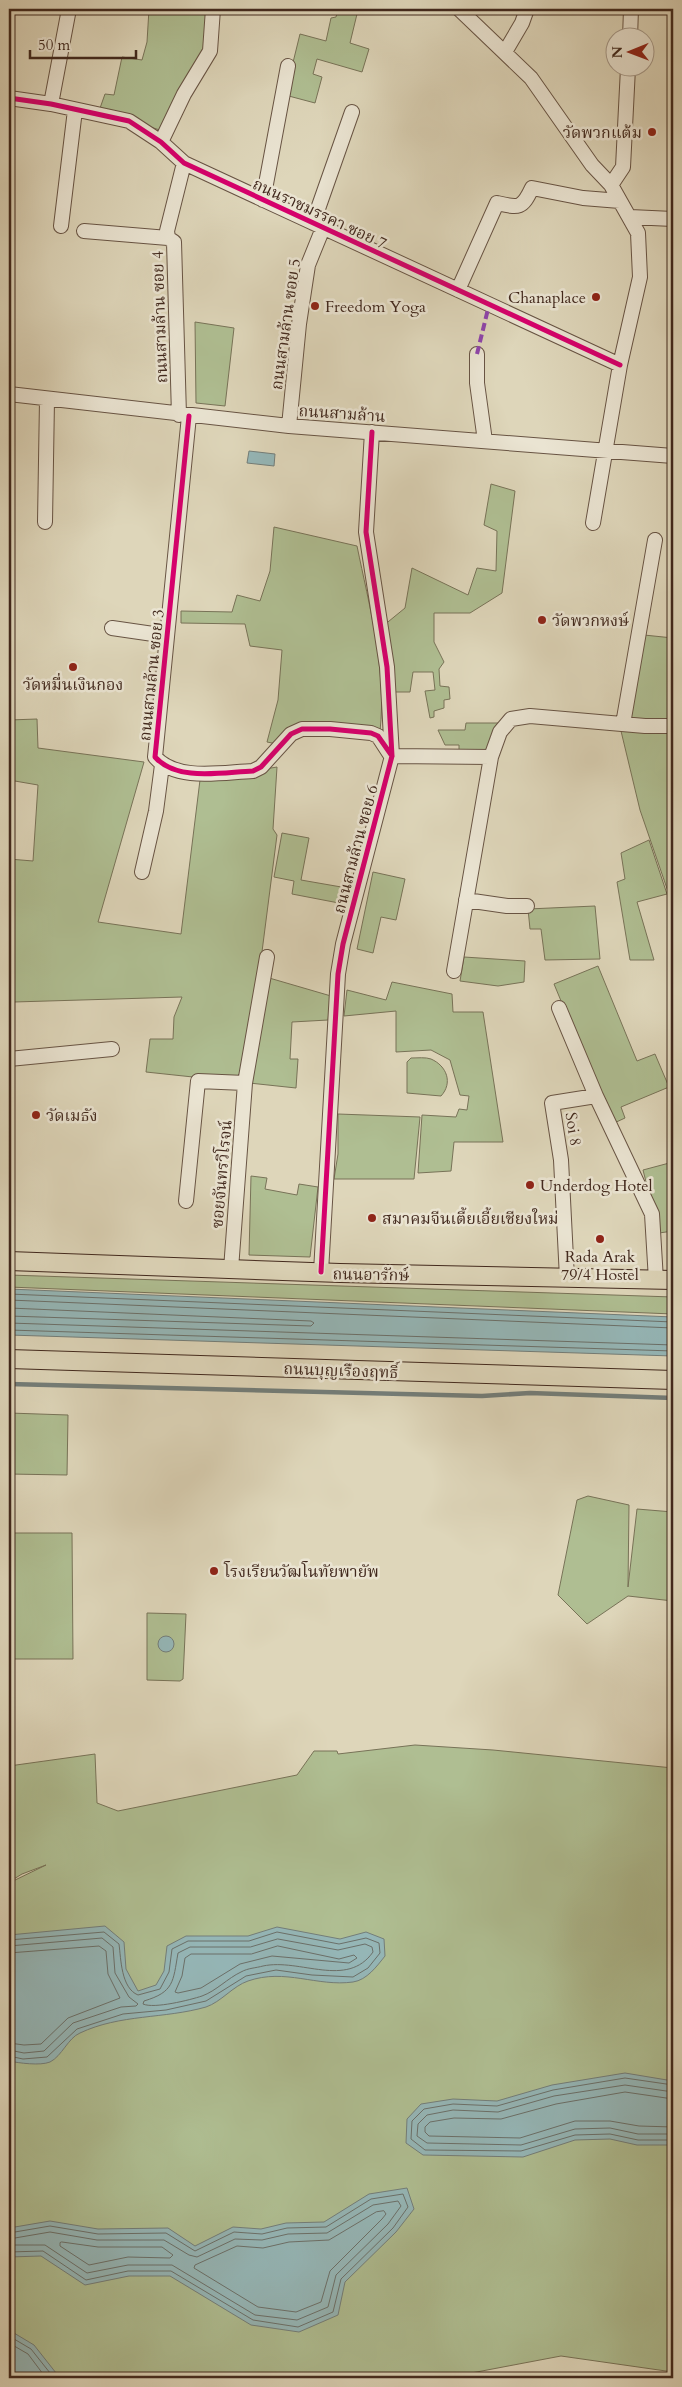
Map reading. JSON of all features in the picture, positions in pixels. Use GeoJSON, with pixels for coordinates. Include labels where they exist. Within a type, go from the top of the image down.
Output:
{"type":"FeatureCollection","features":[{"type":"Feature","properties":{"kind":"main road","name":"ถนนอารักษ์"},"geometry":{"type":"LineString","coordinates":[[9,1261],[321,1272],[665,1280]]}},
{"type":"Feature","properties":{"kind":"main road","name":"ถนนบุญเรืองฤทธิ์"},"geometry":{"type":"LineString","coordinates":[[9,1359],[673,1380]]}},
{"type":"Feature","properties":{"kind":"street"},"geometry":{"type":"LineString","coordinates":[[51,104],[70,9]]}},
{"type":"Feature","properties":{"kind":"street"},"geometry":{"type":"LineString","coordinates":[[161,142],[184,94],[210,52],[213,9]]}},
{"type":"Feature","properties":{"kind":"street"},"geometry":{"type":"LineString","coordinates":[[459,9],[531,78],[592,165],[611,185],[638,233],[640,277],[620,366],[607,451],[593,523]]}},
{"type":"Feature","properties":{"kind":"street"},"geometry":{"type":"LineString","coordinates":[[505,52],[522,23],[527,9]]}},
{"type":"Feature","properties":{"kind":"street"},"geometry":{"type":"LineString","coordinates":[[630,28],[631,9]]}},
{"type":"Feature","properties":{"kind":"street"},"geometry":{"type":"LineString","coordinates":[[263,200],[288,66]]}},
{"type":"Feature","properties":{"kind":"street"},"geometry":{"type":"LineString","coordinates":[[611,185],[623,167],[627,78]]}},
{"type":"Feature","properties":{"kind":"street","name":"ถนนราชมรรคา ซอย 7"},"geometry":{"type":"LineString","coordinates":[[9,98],[51,104],[129,121],[161,142],[184,163],[620,366]]}},
{"type":"Feature","properties":{"kind":"street"},"geometry":{"type":"LineString","coordinates":[[61,226],[75,110]]}},
{"type":"Feature","properties":{"kind":"street","name":"ถนนสามล้าน ซอย 5"},"geometry":{"type":"LineString","coordinates":[[289,426],[299,324],[308,265],[352,112]]}},
{"type":"Feature","properties":{"kind":"street","name":"ถนนสามล้าน ซอย 4"},"geometry":{"type":"LineString","coordinates":[[184,163],[167,231],[168,238],[174,242],[184,416]]}},
{"type":"Feature","properties":{"kind":"street"},"geometry":{"type":"LineString","coordinates":[[458,290],[497,204],[517,207],[525,202],[532,188],[583,198],[620,201]]}},
{"type":"Feature","properties":{"kind":"street"},"geometry":{"type":"LineString","coordinates":[[630,217],[673,220]]}},
{"type":"Feature","properties":{"kind":"street"},"geometry":{"type":"LineString","coordinates":[[84,231],[168,238]]}},
{"type":"Feature","properties":{"kind":"street"},"geometry":{"type":"LineString","coordinates":[[477,354],[477,383],[485,441]]}},
{"type":"Feature","properties":{"kind":"street","name":"ถนนสามล้าน"},"geometry":{"type":"LineString","coordinates":[[9,394],[184,416],[289,426],[673,456]]}},
{"type":"Feature","properties":{"kind":"street"},"geometry":{"type":"LineString","coordinates":[[45,522],[47,400]]}},
{"type":"Feature","properties":{"kind":"street","name":"ถนนสามล้าน ซอย 3"},"geometry":{"type":"LineString","coordinates":[[162,765],[155,757],[167,636],[184,416]]}},
{"type":"Feature","properties":{"kind":"street","name":"ถนนสามล้าน ซอย 6"},"geometry":{"type":"LineString","coordinates":[[321,1272],[338,974],[343,944],[392,756],[387,668],[366,532],[372,432]]}},
{"type":"Feature","properties":{"kind":"street"},"geometry":{"type":"LineString","coordinates":[[623,724],[655,540]]}},
{"type":"Feature","properties":{"kind":"street"},"geometry":{"type":"LineString","coordinates":[[112,628],[167,636]]}},
{"type":"Feature","properties":{"kind":"street"},"geometry":{"type":"LineString","coordinates":[[454,971],[491,757],[500,732],[510,719],[530,716],[673,726]]}},
{"type":"Feature","properties":{"kind":"street"},"geometry":{"type":"LineString","coordinates":[[142,872],[156,811],[162,765],[180,771],[200,773],[253,771],[261,767],[291,734],[302,729],[371,733],[378,736],[392,756],[491,757]]}},
{"type":"Feature","properties":{"kind":"street"},"geometry":{"type":"LineString","coordinates":[[466,900],[507,906],[527,906]]}},
{"type":"Feature","properties":{"kind":"street","name":"ซอยจันทรวิโรจน์"},"geometry":{"type":"LineString","coordinates":[[231,1268],[245,1083],[267,957]]}},
{"type":"Feature","properties":{"kind":"street"},"geometry":{"type":"LineString","coordinates":[[559,1008],[596,1096],[652,1214],[665,1280]]}},
{"type":"Feature","properties":{"kind":"street"},"geometry":{"type":"LineString","coordinates":[[9,1059],[112,1049]]}},
{"type":"Feature","properties":{"kind":"street"},"geometry":{"type":"LineString","coordinates":[[186,1201],[198,1081],[245,1083]]}},
{"type":"Feature","properties":{"kind":"street","name":"Soi 8"},"geometry":{"type":"LineString","coordinates":[[567,1278],[561,1160],[552,1103],[596,1096]]}},
{"type":"Feature","properties":{"kind":"green space"},"geometry":{"type":"Polygon","coordinates":[[[149,9],[208,9],[205,49],[163,131],[99,111],[105,94],[114,95],[122,57],[142,60],[147,42],[149,9]]]}},
{"type":"Feature","properties":{"kind":"green space"},"geometry":{"type":"Polygon","coordinates":[[[338,10],[357,14],[350,43],[369,49],[362,72],[317,59],[313,74],[322,77],[315,103],[285,95],[300,34],[326,41],[331,18],[336,17],[338,10]]]}},
{"type":"Feature","properties":{"kind":"green space"},"geometry":{"type":"Polygon","coordinates":[[[195,322],[234,328],[225,406],[196,403],[195,322]]]}},
{"type":"Feature","properties":{"kind":"green space"},"geometry":{"type":"Polygon","coordinates":[[[491,484],[515,491],[502,593],[470,613],[434,613],[434,642],[444,662],[439,669],[440,686],[449,687],[450,699],[444,700],[444,708],[434,711],[434,717],[430,718],[425,691],[435,690],[433,672],[413,672],[410,692],[391,692],[383,626],[405,608],[412,568],[468,595],[477,568],[496,571],[497,531],[484,525],[491,484]]]}},
{"type":"Feature","properties":{"kind":"green space"},"geometry":{"type":"Polygon","coordinates":[[[274,527],[357,546],[379,661],[382,708],[380,731],[316,725],[277,744],[267,742],[278,700],[282,650],[250,646],[245,624],[181,623],[181,611],[232,612],[237,595],[260,601],[270,571],[274,527]]]}},
{"type":"Feature","properties":{"kind":"green space"},"geometry":{"type":"Polygon","coordinates":[[[644,635],[673,638],[673,721],[628,721],[644,635]]]}},
{"type":"Feature","properties":{"kind":"green space"},"geometry":{"type":"Polygon","coordinates":[[[37,719],[38,748],[144,762],[98,922],[181,934],[200,780],[277,767],[273,829],[277,835],[259,975],[331,996],[328,1020],[292,1022],[290,1059],[298,1059],[296,1088],[146,1072],[150,1039],[173,1039],[174,1017],[182,997],[14,1002],[9,968],[9,859],[33,861],[38,785],[9,780],[9,720],[37,719]]]}},
{"type":"Feature","properties":{"kind":"green space"},"geometry":{"type":"Polygon","coordinates":[[[466,723],[499,723],[498,731],[488,752],[459,753],[459,745],[445,745],[438,730],[465,730],[466,723]]]}},
{"type":"Feature","properties":{"kind":"green space"},"geometry":{"type":"Polygon","coordinates":[[[673,728],[673,906],[640,810],[621,731],[673,728]]]}},
{"type":"Feature","properties":{"kind":"green space"},"geometry":{"type":"Polygon","coordinates":[[[282,833],[309,838],[301,880],[347,888],[344,904],[292,894],[294,881],[274,877],[282,833]]]}},
{"type":"Feature","properties":{"kind":"green space"},"geometry":{"type":"Polygon","coordinates":[[[649,840],[667,894],[637,902],[654,960],[630,960],[617,882],[625,879],[621,853],[649,840]]]}},
{"type":"Feature","properties":{"kind":"green space"},"geometry":{"type":"Polygon","coordinates":[[[373,872],[405,879],[396,920],[381,917],[373,953],[357,949],[373,872]]]}},
{"type":"Feature","properties":{"kind":"green space"},"geometry":{"type":"Polygon","coordinates":[[[595,906],[600,959],[545,960],[541,929],[530,929],[528,909],[595,906]]]}},
{"type":"Feature","properties":{"kind":"green space"},"geometry":{"type":"Polygon","coordinates":[[[464,957],[525,961],[524,982],[498,986],[460,981],[464,957]]]}},
{"type":"Feature","properties":{"kind":"green space"},"geometry":{"type":"Polygon","coordinates":[[[598,966],[637,1061],[655,1054],[669,1087],[621,1107],[625,1118],[612,1124],[554,984],[598,966]]]}},
{"type":"Feature","properties":{"kind":"green space"},"geometry":{"type":"Polygon","coordinates":[[[392,982],[452,994],[453,1012],[483,1012],[503,1142],[454,1142],[451,1171],[418,1173],[422,1115],[456,1117],[459,1109],[467,1110],[469,1096],[460,1095],[450,1060],[431,1050],[396,1052],[396,1011],[344,1016],[347,990],[386,1000],[392,982]]]}},
{"type":"Feature","properties":{"kind":"green space"},"geometry":{"type":"Polygon","coordinates":[[[411,1058],[429,1058],[441,1066],[447,1075],[447,1086],[441,1096],[407,1093],[407,1062],[411,1058]]]}},
{"type":"Feature","properties":{"kind":"green space"},"geometry":{"type":"Polygon","coordinates":[[[338,1114],[420,1117],[414,1179],[334,1179],[338,1154],[338,1114]]]}},
{"type":"Feature","properties":{"kind":"green space"},"geometry":{"type":"Polygon","coordinates":[[[673,1162],[673,1231],[659,1233],[643,1170],[673,1162]]]}},
{"type":"Feature","properties":{"kind":"green space"},"geometry":{"type":"Polygon","coordinates":[[[251,1176],[267,1178],[265,1189],[297,1195],[299,1184],[318,1187],[310,1257],[249,1255],[251,1176]]]}},
{"type":"Feature","properties":{"kind":"green space"},"geometry":{"type":"Polygon","coordinates":[[[9,1275],[673,1297],[673,1314],[9,1287],[9,1275]]]}},
{"type":"Feature","properties":{"kind":"green space"},"geometry":{"type":"Polygon","coordinates":[[[9,1413],[68,1415],[67,1475],[9,1474],[9,1413]]]}},
{"type":"Feature","properties":{"kind":"green space"},"geometry":{"type":"Polygon","coordinates":[[[588,1496],[629,1505],[628,1587],[637,1509],[673,1512],[673,1601],[628,1596],[587,1624],[558,1595],[577,1500],[588,1496]]]}},
{"type":"Feature","properties":{"kind":"green space"},"geometry":{"type":"Polygon","coordinates":[[[9,1533],[72,1533],[73,1659],[9,1659],[9,1533]]]}},
{"type":"Feature","properties":{"kind":"green space"},"geometry":{"type":"Polygon","coordinates":[[[147,1613],[186,1614],[183,1679],[180,1681],[147,1680],[147,1613]]]}},
{"type":"Feature","properties":{"kind":"green space"},"geometry":{"type":"Polygon","coordinates":[[[415,1745],[493,1750],[673,1768],[673,2372],[561,2356],[445,2378],[9,2378],[9,1883],[46,1865],[22,1874],[9,1882],[9,1766],[95,1754],[97,1803],[118,1811],[297,1775],[314,1751],[337,1751],[338,1754],[415,1745]]]}},
{"type":"Feature","properties":{"kind":"water"},"geometry":{"type":"Polygon","coordinates":[[[249,451],[275,454],[274,466],[247,463],[249,451]]]}},
{"type":"Feature","properties":{"kind":"water"},"geometry":{"type":"Polygon","coordinates":[[[9,1289],[673,1317],[673,1356],[9,1335],[9,1289]]]}},
{"type":"Feature","properties":{"kind":"water"},"geometry":{"type":"Polygon","coordinates":[[[166,1636],[174,1644],[166,1652],[158,1644],[166,1636]]]}},
{"type":"Feature","properties":{"kind":"water"},"geometry":{"type":"Polygon","coordinates":[[[105,1926],[124,1942],[126,1969],[138,1991],[156,1985],[164,1971],[167,1946],[186,1936],[248,1936],[277,1927],[340,1939],[366,1932],[384,1939],[385,1956],[371,1972],[358,1981],[340,1983],[275,1976],[248,1981],[232,1990],[217,2002],[206,2007],[111,2023],[80,2033],[50,2062],[35,2064],[9,2061],[9,1935],[105,1926]]]}},
{"type":"Feature","properties":{"kind":"water"},"geometry":{"type":"Polygon","coordinates":[[[625,2073],[673,2081],[673,2145],[637,2145],[610,2139],[575,2140],[523,2157],[423,2155],[406,2143],[407,2119],[421,2104],[453,2099],[497,2101],[552,2085],[625,2073]]]}},
{"type":"Feature","properties":{"kind":"water"},"geometry":{"type":"Polygon","coordinates":[[[407,2188],[414,2209],[396,2232],[345,2282],[338,2315],[299,2332],[251,2325],[170,2276],[129,2276],[85,2285],[41,2256],[9,2257],[9,2228],[50,2221],[98,2229],[168,2228],[195,2246],[233,2227],[261,2229],[286,2223],[324,2222],[369,2194],[407,2188]]]}},
{"type":"Feature","properties":{"kind":"water"},"geometry":{"type":"Polygon","coordinates":[[[9,2330],[34,2345],[60,2378],[9,2378],[9,2330]]]}},
{"type":"Feature","properties":{"kind":"waterway"},"geometry":{"type":"LineString","coordinates":[[9,1384],[482,1396],[530,1393],[673,1398]]}},
{"type":"Feature","properties":{"kind":"marked path"},"geometry":{"type":"LineString","coordinates":[[477,354],[489,305]]}},
{"type":"Feature","properties":{"kind":"cycle path"},"geometry":{"type":"LineString","coordinates":[[9,98],[51,104],[129,121],[161,142],[184,163],[620,365]]}},
{"type":"Feature","properties":{"kind":"cycle path"},"geometry":{"type":"LineString","coordinates":[[189,416],[155,757],[164,765],[188,773],[215,774],[253,771],[261,767],[291,734],[302,729],[330,729],[371,733],[378,736],[392,756]]}},
{"type":"Feature","properties":{"kind":"cycle path"},"geometry":{"type":"LineString","coordinates":[[321,1272],[338,974],[343,944],[392,756],[387,667],[366,532],[372,432]]}},
{"type":"Feature","properties":{"kind":"place","name":"วัดพวกแต้ม"},"geometry":{"type":"Point","coordinates":[652,132]}},
{"type":"Feature","properties":{"kind":"place","name":"Chanaplace"},"geometry":{"type":"Point","coordinates":[596,297]}},
{"type":"Feature","properties":{"kind":"place","name":"Freedom Yoga"},"geometry":{"type":"Point","coordinates":[315,306]}},
{"type":"Feature","properties":{"kind":"place","name":"วัดพวกหงษ์"},"geometry":{"type":"Point","coordinates":[542,620]}},
{"type":"Feature","properties":{"kind":"place","name":"วัดหมื่นเงินกอง"},"geometry":{"type":"Point","coordinates":[73,667]}},
{"type":"Feature","properties":{"kind":"place","name":"วัดเมธัง"},"geometry":{"type":"Point","coordinates":[36,1115]}},
{"type":"Feature","properties":{"kind":"place","name":"Underdog Hotel"},"geometry":{"type":"Point","coordinates":[530,1185]}},
{"type":"Feature","properties":{"kind":"place","name":"สมาคมจีนเตี้ยเอี้ยเชียงใหม่"},"geometry":{"type":"Point","coordinates":[372,1218]}},
{"type":"Feature","properties":{"kind":"place","name":"Rada Arak 79/4 Hostel"},"geometry":{"type":"Point","coordinates":[600,1239]}},
{"type":"Feature","properties":{"kind":"place","name":"โรงเรียนวัฒโนทัยพายัพ"},"geometry":{"type":"Point","coordinates":[214,1571]}}]}
